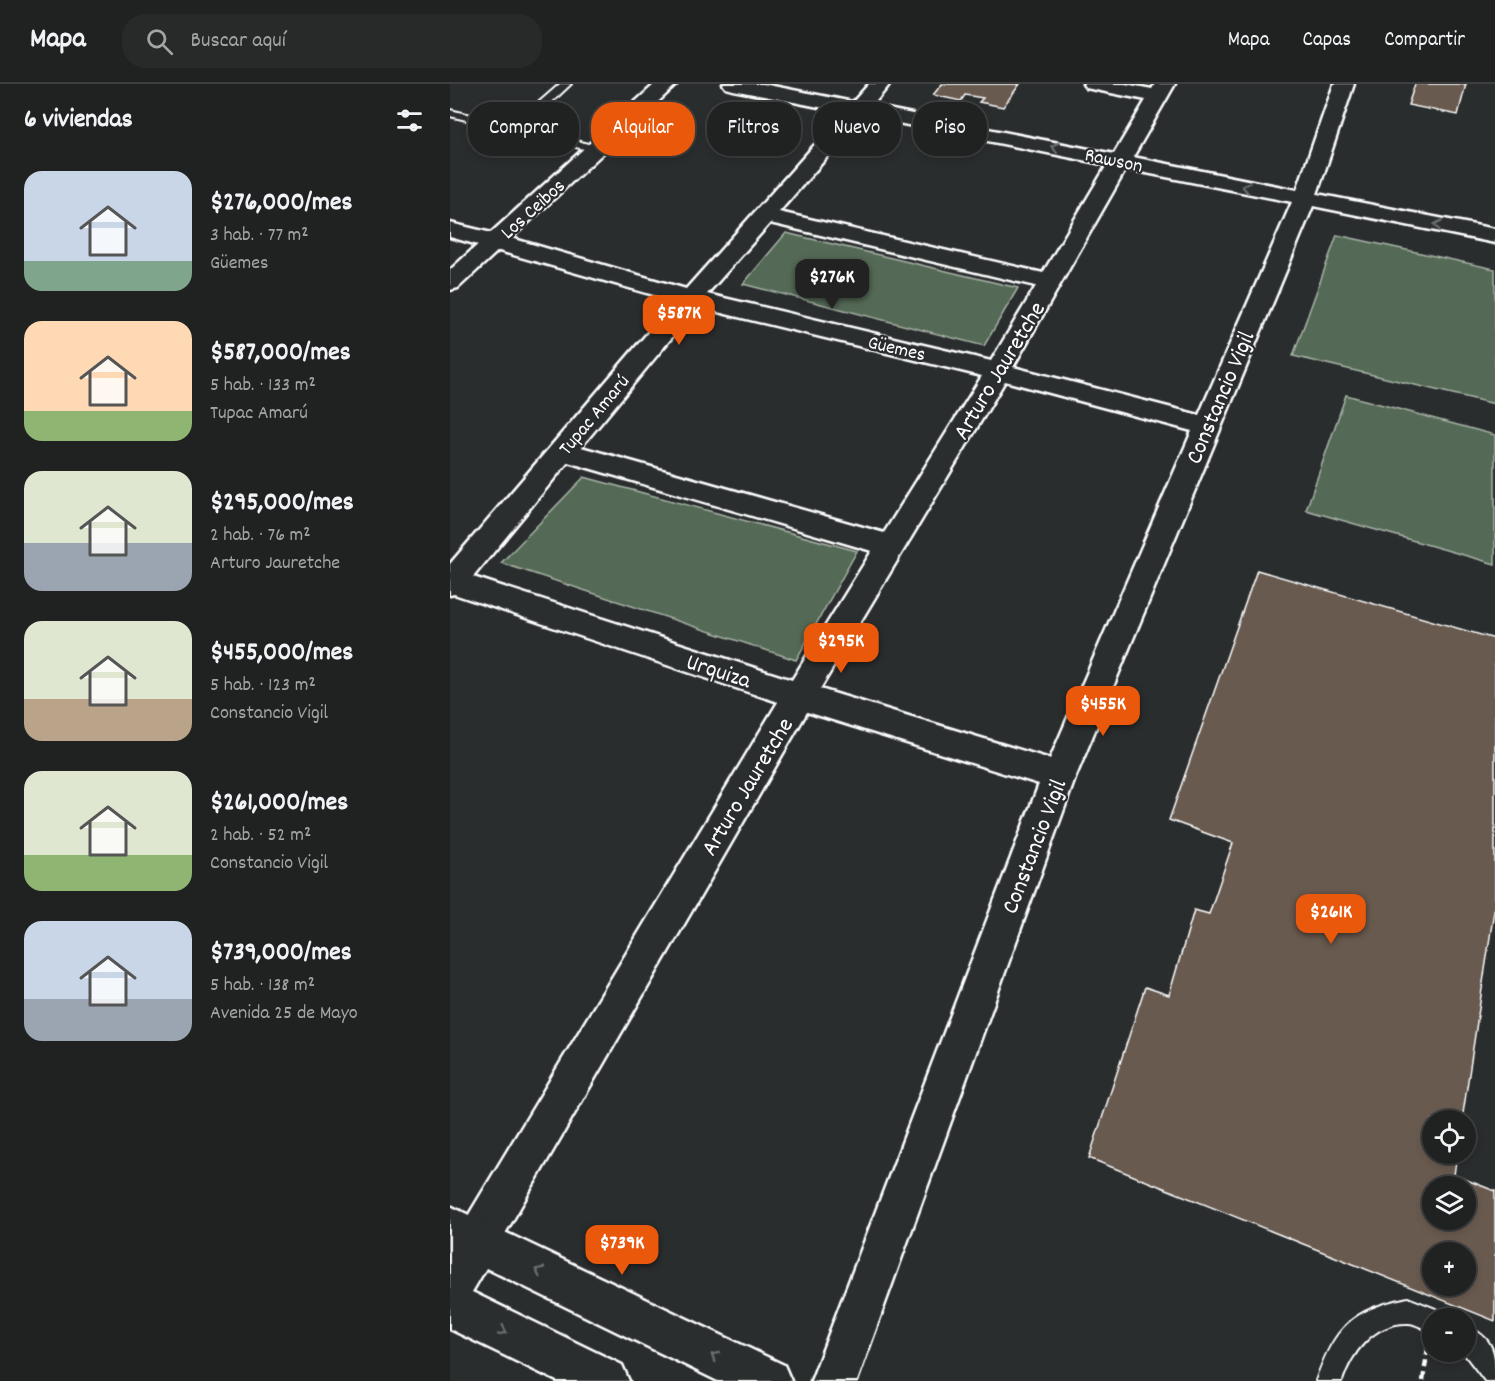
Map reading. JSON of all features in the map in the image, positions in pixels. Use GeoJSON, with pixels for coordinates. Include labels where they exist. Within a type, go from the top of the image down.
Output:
{"type":"FeatureCollection","features":[{"type":"Feature","properties":{"kind":"street","name":"Los Ceibos"},"geometry":{"type":"LineString","coordinates":[[648,102],[668,84]]}},
{"type":"Feature","properties":{"kind":"street","name":"Rawson"},"geometry":{"type":"LineString","coordinates":[[733,84],[824,102]]}},
{"type":"Feature","properties":{"kind":"street","name":"Tupac Amarú"},"geometry":{"type":"LineString","coordinates":[[865,102],[880,84]]}},
{"type":"Feature","properties":{"kind":"street"},"geometry":{"type":"LineString","coordinates":[[1093,84],[1161,90]]}},
{"type":"Feature","properties":{"kind":"street","name":"Constancio Vigil"},"geometry":{"type":"LineString","coordinates":[[834,1381],[1059,776],[1304,200],[1344,84]]}},
{"type":"Feature","properties":{"kind":"street","name":"Arturo Jauretche"},"geometry":{"type":"LineString","coordinates":[[450,1288],[464,1235],[998,371],[1161,90]]}},
{"type":"Feature","properties":{"kind":"street","name":"Rawson"},"geometry":{"type":"LineString","coordinates":[[901,117],[1122,160],[1304,200],[1495,236]]}},
{"type":"Feature","properties":{"kind":"street","name":"Los Ceibos"},"geometry":{"type":"LineString","coordinates":[[450,283],[591,154]]}},
{"type":"Feature","properties":{"kind":"street","name":"Tupac Amarú"},"geometry":{"type":"LineString","coordinates":[[451,582],[691,298],[817,156]]}},
{"type":"Feature","properties":{"kind":"street"},"geometry":{"type":"LineString","coordinates":[[765,215],[1050,282]]}},
{"type":"Feature","properties":{"kind":"street","name":"Güemes"},"geometry":{"type":"LineString","coordinates":[[450,230],[496,241],[691,298],[998,371],[1206,426]]}},
{"type":"Feature","properties":{"kind":"street"},"geometry":{"type":"LineString","coordinates":[[562,451],[891,546]]}},
{"type":"Feature","properties":{"kind":"street","name":"Urquiza"},"geometry":{"type":"LineString","coordinates":[[451,582],[799,696],[1059,776]]}},
{"type":"Feature","properties":{"kind":"street"},"geometry":{"type":"LineString","coordinates":[[464,1235],[768,1381]]}},
{"type":"Feature","properties":{"kind":"street"},"geometry":{"type":"LineString","coordinates":[[450,1305],[606,1381]]}},
{"type":"Feature","properties":{"kind":"lane"},"geometry":{"type":"LineString","coordinates":[[546,102],[566,84]]}},
{"type":"Feature","properties":{"kind":"lane"},"geometry":{"type":"LineString","coordinates":[[450,113],[468,117]]}},
{"type":"Feature","properties":{"kind":"lane"},"geometry":{"type":"LineString","coordinates":[[1329,1381],[1336,1360],[1354,1333],[1380,1316],[1408,1310],[1422,1316]]}},
{"type":"Feature","properties":{"kind":"lane"},"geometry":{"type":"LineString","coordinates":[[1476,1347],[1495,1374]]}},
{"type":"Feature","properties":{"kind":"green space"},"geometry":{"type":"Polygon","coordinates":[[[786,233],[1018,288],[984,346],[743,284],[786,233]]]}},
{"type":"Feature","properties":{"kind":"green space"},"geometry":{"type":"Polygon","coordinates":[[[1337,235],[1495,269],[1495,404],[1293,356],[1337,235]]]}},
{"type":"Feature","properties":{"kind":"green space"},"geometry":{"type":"Polygon","coordinates":[[[1346,395],[1495,435],[1495,564],[1306,510],[1346,395]]]}},
{"type":"Feature","properties":{"kind":"green space"},"geometry":{"type":"Polygon","coordinates":[[[584,477],[857,551],[796,660],[501,563],[584,477]]]}},
{"type":"Feature","properties":{"kind":"building"},"geometry":{"type":"Polygon","coordinates":[[[942,84],[1020,84],[1003,107],[979,102],[983,98],[965,95],[961,101],[933,95],[942,84]]]}},
{"type":"Feature","properties":{"kind":"building"},"geometry":{"type":"Polygon","coordinates":[[[1415,84],[1466,84],[1458,115],[1408,105],[1415,84]]]}},
{"type":"Feature","properties":{"kind":"building"},"geometry":{"type":"Polygon","coordinates":[[[1257,570],[1495,639],[1495,904],[1464,1110],[1422,1110],[1422,1164],[1456,1164],[1454,1175],[1457,1176],[1422,1176],[1422,1230],[1476,1230],[1476,1184],[1495,1191],[1495,1321],[1476,1313],[1476,1308],[1463,1308],[1433,1296],[1476,1296],[1476,1242],[1422,1242],[1422,1292],[1089,1158],[1145,987],[1169,995],[1194,910],[1209,914],[1233,843],[1169,820],[1257,570]]]}}]}
